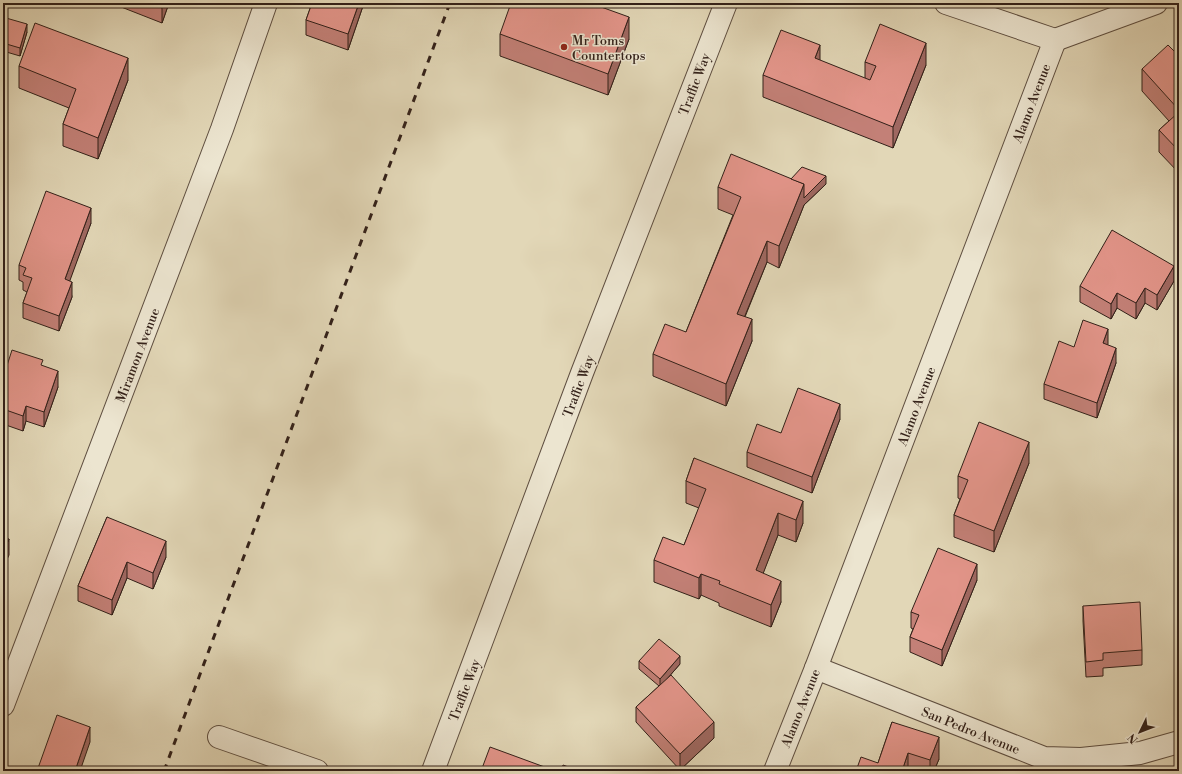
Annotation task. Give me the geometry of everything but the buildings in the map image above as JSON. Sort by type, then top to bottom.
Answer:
[{"type":"street","name":"Miramon Avenue","points":[[3,705],[11,660],[220,137],[266,3]]},
{"type":"street","name":"Traffic Way","points":[[433,771],[582,373],[726,3]]},
{"type":"street","points":[[946,3],[1055,40],[1156,3]]},
{"type":"street","name":"Alamo Avenue","points":[[775,771],[816,668],[1055,40]]},
{"type":"street","name":"San Pedro Avenue","points":[[816,668],[1044,758],[1081,759],[1140,753],[1179,742]]},
{"type":"street","points":[[219,737],[317,771]]},
{"type":"railway","points":[[164,771],[450,3]]},
{"type":"place","name":"Mr Toms Countertops","points":[[564,47]]}]
